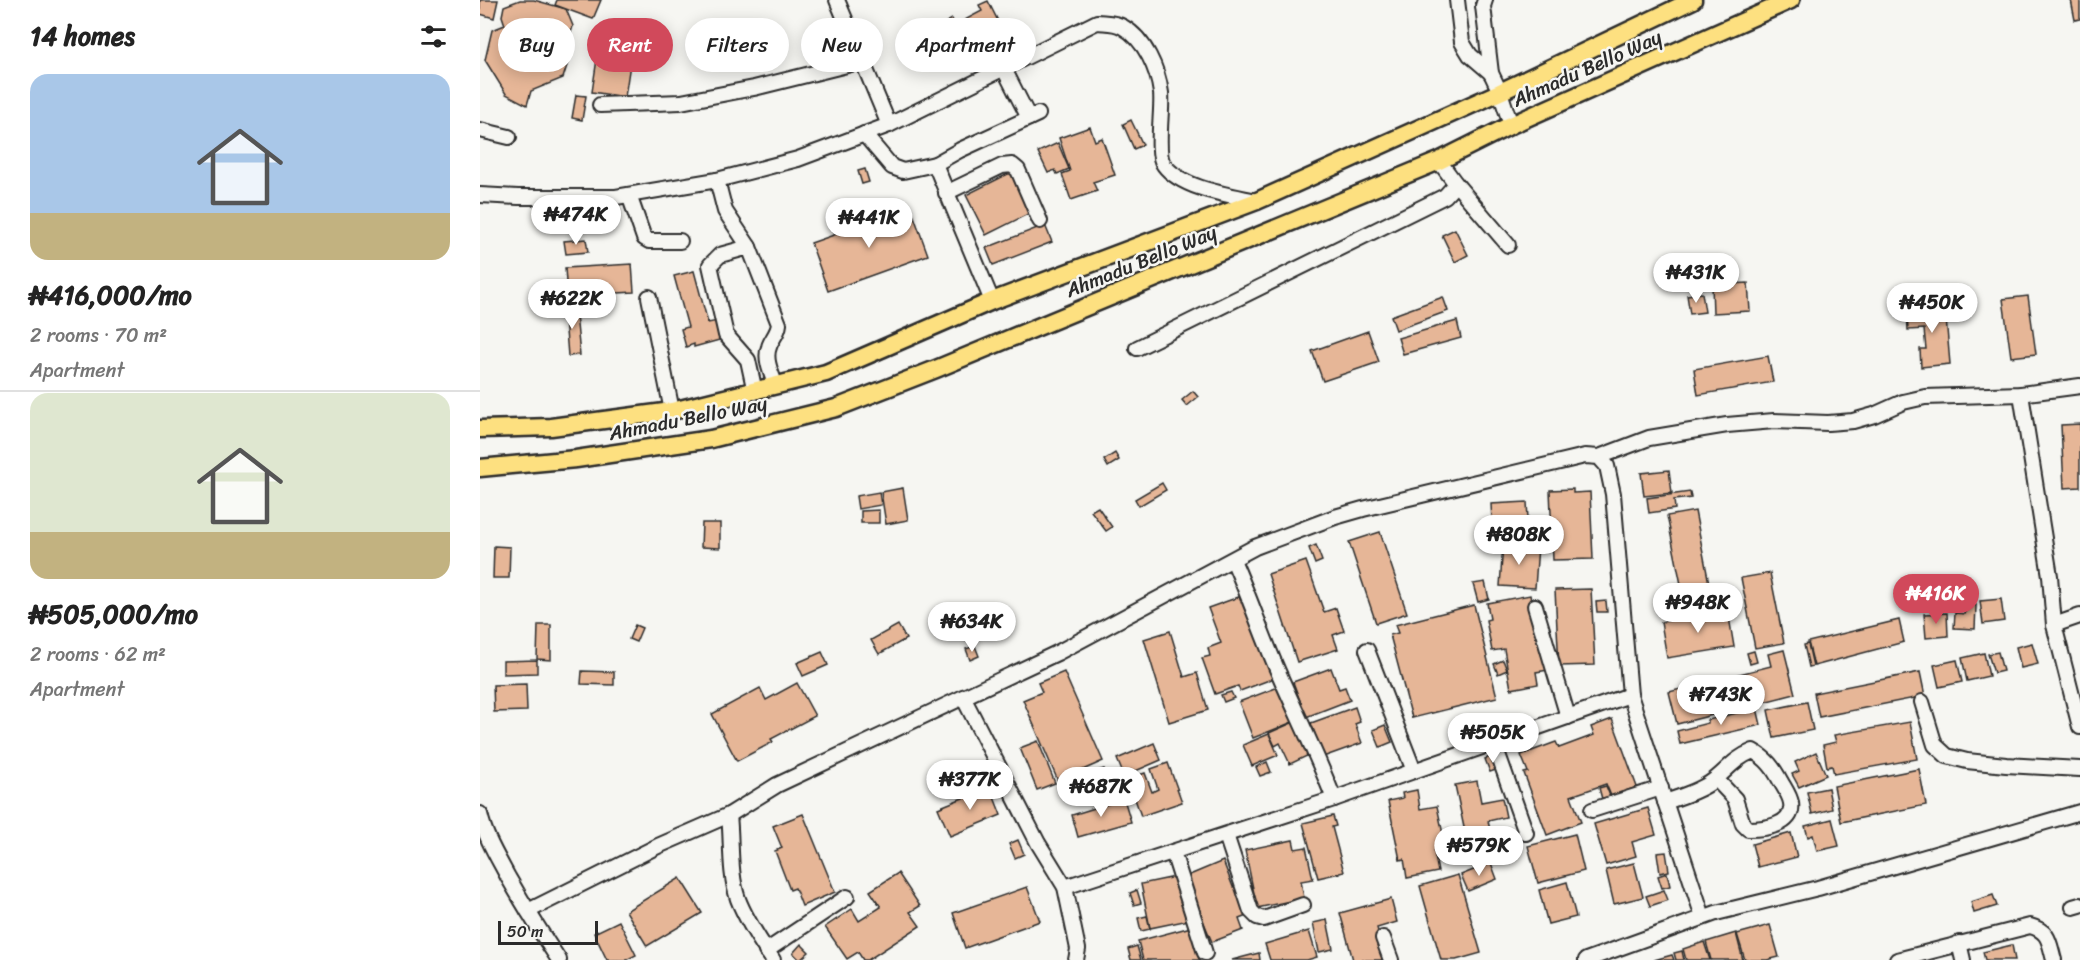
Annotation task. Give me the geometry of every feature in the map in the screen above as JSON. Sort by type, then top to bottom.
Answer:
[{"type":"main road","name":"Ahmadu Bello Way","points":[[480,429],[551,426],[672,411],[826,373],[992,301],[1257,201],[1500,92],[1693,0]]},
{"type":"main road","name":"Ahmadu Bello Way","points":[[480,468],[576,459],[711,439],[836,408],[936,369],[1439,160],[1511,125],[1791,0]]},
{"type":"street","points":[[837,0],[845,18]]},
{"type":"street","points":[[1457,0],[1462,42],[1470,55],[1491,73]]},
{"type":"street","points":[[1485,0],[1483,6],[1491,73],[1511,125]]},
{"type":"street","points":[[1036,53],[1097,22],[1124,27],[1142,43],[1153,64],[1161,93],[1162,163],[1173,175],[1207,189],[1257,201]]},
{"type":"street","points":[[600,105],[681,102],[754,88],[819,72]]},
{"type":"street","points":[[867,72],[889,125]]},
{"type":"street","points":[[480,195],[616,197],[717,180],[798,159],[889,125],[998,72]]},
{"type":"street","points":[[864,134],[892,167],[903,171],[935,164],[1034,116],[1006,72]]},
{"type":"street","points":[[480,130],[509,137]]},
{"type":"street","points":[[1439,160],[1456,184],[1508,245]]},
{"type":"street","points":[[935,164],[992,301]]},
{"type":"street","points":[[946,193],[1002,166],[1012,165],[1018,170],[1040,221]]},
{"type":"street","points":[[717,180],[725,211],[749,247],[779,324],[778,332],[769,345],[767,355],[776,387]]},
{"type":"street","points":[[1137,348],[1445,196],[1456,184]]},
{"type":"street","points":[[629,195],[644,238],[649,241],[680,241]]},
{"type":"street","points":[[749,247],[720,255],[710,265],[726,335],[748,360],[755,392]]},
{"type":"street","points":[[649,297],[672,411]]},
{"type":"street","points":[[528,911],[658,846],[729,815],[777,785],[1058,653],[1264,543],[1335,516],[1585,456],[1599,457],[1649,438],[1727,425],[1773,421],[1828,423],[1853,421],[1874,416],[1903,402],[1925,397],[2021,394],[2080,386]]},
{"type":"street","points":[[2021,394],[2050,576],[2054,625],[2080,728]]},
{"type":"street","points":[[1599,457],[1607,466],[1613,494],[1630,695],[1703,917]]},
{"type":"street","points":[[1233,560],[1279,674],[1322,766],[1334,799]]},
{"type":"street","points":[[1535,606],[1568,717]]},
{"type":"street","points":[[2054,625],[2080,616]]},
{"type":"street","points":[[1367,650],[1414,771]]},
{"type":"street","points":[[1065,887],[1334,799],[1630,695]]},
{"type":"street","points":[[963,696],[1038,843],[1065,887],[1078,950],[1076,960]]},
{"type":"street","points":[[1922,702],[1935,745],[1947,756],[1967,761],[2006,765],[2080,769]]},
{"type":"street","points":[[1494,743],[1526,833]]},
{"type":"street","points":[[1592,810],[1663,795],[1690,793],[1716,779],[1736,760],[1753,751],[1766,758],[1791,800],[1792,808],[1789,817],[1777,825],[1763,829],[1748,829],[1743,824],[1735,799],[1716,779]]},
{"type":"street","points":[[1586,960],[1703,917],[1829,885],[2080,812]]},
{"type":"street","points":[[480,813],[487,837],[528,911],[559,960]]},
{"type":"street","points":[[729,815],[738,897],[760,942],[769,955],[847,897]]},
{"type":"street","points":[[1226,835],[1251,911],[1257,917],[1264,919],[1303,905]]},
{"type":"street","points":[[1173,852],[1204,953]]},
{"type":"street","points":[[1897,960],[2030,926],[2041,929],[2047,936],[2054,960]]},
{"type":"street","points":[[1383,938],[1391,960]]},
{"type":"street","points":[[1959,944],[1963,960]]},
{"type":"building","points":[[480,0],[498,0],[494,18],[480,14]]},
{"type":"building","points":[[520,0],[534,0],[566,9],[570,18],[503,18],[504,6]]},
{"type":"building","points":[[557,0],[601,0],[593,18],[555,5]]},
{"type":"building","points":[[2071,0],[2080,0],[2080,19],[2075,20]]},
{"type":"building","points":[[988,1],[996,18],[969,18],[982,11],[979,5]]},
{"type":"building","points":[[498,28],[498,72],[565,72],[563,78],[531,91],[527,105],[506,94],[485,60],[492,30]]},
{"type":"building","points":[[595,72],[629,72],[625,97],[592,92]]},
{"type":"building","points":[[576,95],[586,96],[582,120],[572,118]]},
{"type":"building","points":[[1131,120],[1143,145],[1134,149],[1123,124]]},
{"type":"building","points":[[1090,127],[1095,141],[1102,138],[1115,175],[1093,182],[1097,191],[1071,200],[1062,174],[1070,171],[1059,138]]},
{"type":"building","points":[[1058,143],[1069,169],[1057,174],[1055,170],[1048,173],[1038,152]]},
{"type":"building","points":[[865,169],[869,182],[862,184],[858,171]]},
{"type":"building","points":[[1012,172],[1032,212],[986,235],[966,195]]},
{"type":"building","points":[[911,208],[928,255],[828,291],[811,243]]},
{"type":"building","points":[[1045,225],[1052,242],[993,265],[986,248]]},
{"type":"building","points":[[1455,229],[1468,255],[1455,262],[1442,235]]},
{"type":"building","points":[[586,239],[588,252],[566,254],[564,241]]},
{"type":"building","points":[[632,264],[634,292],[567,296],[565,268]]},
{"type":"building","points":[[694,271],[708,323],[718,321],[723,339],[686,347],[681,329],[688,327],[674,276]]},
{"type":"building","points":[[1748,283],[1750,311],[1713,313],[1712,285]]},
{"type":"building","points":[[1702,293],[1705,312],[1690,314],[1687,295]]},
{"type":"building","points":[[2028,296],[2036,354],[2011,357],[2003,299]]},
{"type":"building","points":[[1443,297],[1448,311],[1396,330],[1391,316]]},
{"type":"building","points":[[575,304],[580,355],[568,356],[564,305]]},
{"type":"building","points":[[1945,306],[1950,364],[1921,367],[1920,349],[1926,349],[1924,329],[1908,330],[1907,310]]},
{"type":"building","points":[[1457,321],[1461,338],[1403,354],[1398,338]]},
{"type":"building","points":[[1368,331],[1379,362],[1323,381],[1312,351]]},
{"type":"building","points":[[1768,356],[1773,382],[1698,395],[1694,369]]},
{"type":"building","points":[[1193,391],[1198,397],[1187,406],[1182,400]]},
{"type":"building","points":[[2080,424],[2080,487],[2064,488],[2061,425]]},
{"type":"building","points":[[1115,453],[1119,460],[1108,467],[1104,460]]},
{"type":"building","points":[[1669,470],[1672,493],[1644,496],[1641,473]]},
{"type":"building","points":[[1162,483],[1166,490],[1139,506],[1135,499]]},
{"type":"building","points":[[903,488],[908,520],[886,524],[881,492]]},
{"type":"building","points":[[1573,489],[1573,493],[1590,492],[1593,559],[1553,560],[1550,490]]},
{"type":"building","points":[[879,492],[881,505],[858,509],[856,496]]},
{"type":"building","points":[[1690,492],[1691,498],[1674,500],[1675,509],[1649,513],[1647,498]]},
{"type":"building","points":[[1527,502],[1529,537],[1493,539],[1491,504]]},
{"type":"building","points":[[1098,507],[1112,527],[1106,531],[1091,511]]},
{"type":"building","points":[[879,510],[879,523],[861,523],[861,511]]},
{"type":"building","points":[[1695,511],[1712,599],[1685,604],[1667,516]]},
{"type":"building","points":[[702,523],[720,523],[720,548],[701,547]]},
{"type":"building","points":[[1380,532],[1407,613],[1376,623],[1349,542]]},
{"type":"building","points":[[1503,544],[1538,546],[1535,588],[1500,586]]},
{"type":"building","points":[[1316,545],[1322,561],[1315,564],[1309,548]]},
{"type":"building","points":[[494,546],[510,547],[509,578],[493,578]]},
{"type":"building","points":[[1306,561],[1324,612],[1336,608],[1344,631],[1333,635],[1338,649],[1297,662],[1268,574]]},
{"type":"building","points":[[1770,573],[1784,643],[1755,648],[1741,578]]},
{"type":"building","points":[[1485,582],[1489,599],[1478,602],[1473,584]]},
{"type":"building","points":[[1591,589],[1595,665],[1559,666],[1555,590]]},
{"type":"building","points":[[1247,594],[1277,677],[1240,691],[1238,686],[1215,694],[1202,658],[1210,656],[1208,648],[1221,643],[1208,608]]},
{"type":"building","points":[[1530,595],[1537,633],[1549,670],[1536,672],[1538,684],[1511,689],[1504,649],[1492,651],[1486,620],[1490,619],[1487,603]]},
{"type":"building","points":[[2001,599],[2004,621],[1983,624],[1980,601]]},
{"type":"building","points":[[1606,601],[1607,612],[1597,612],[1596,602]]},
{"type":"building","points":[[1965,604],[1976,605],[1975,629],[1954,628],[1955,613],[1965,614]]},
{"type":"building","points":[[1474,605],[1497,697],[1412,718],[1390,635],[1398,633],[1395,625]]},
{"type":"building","points":[[1728,611],[1734,647],[1667,658],[1661,622]]},
{"type":"building","points":[[1947,613],[1948,636],[1926,638],[1924,614]]},
{"type":"building","points":[[1899,620],[1904,642],[1814,666],[1808,642]]},
{"type":"building","points":[[538,625],[551,625],[551,660],[537,659]]},
{"type":"building","points":[[635,625],[642,628],[636,642],[629,639]]},
{"type":"building","points":[[898,625],[906,639],[879,654],[871,640]]},
{"type":"building","points":[[1170,631],[1184,677],[1197,673],[1208,710],[1169,722],[1144,639]]},
{"type":"building","points":[[2032,643],[2038,664],[2021,668],[2016,647]]},
{"type":"building","points":[[1808,644],[1813,666],[1809,667],[1804,645]]},
{"type":"building","points":[[975,646],[979,656],[970,660],[966,649]]},
{"type":"building","points":[[1784,650],[1795,694],[1677,724],[1669,692],[1771,666],[1768,654]]},
{"type":"building","points":[[1754,651],[1757,662],[1750,664],[1747,653]]},
{"type":"building","points":[[822,652],[828,665],[803,676],[797,663]]},
{"type":"building","points":[[1998,652],[2003,671],[1994,673],[1988,654]]},
{"type":"building","points":[[1984,653],[1989,676],[1967,681],[1962,658]]},
{"type":"building","points":[[537,660],[537,673],[503,674],[503,661]]},
{"type":"building","points":[[1503,660],[1507,670],[1498,674],[1494,664]]},
{"type":"building","points":[[1957,660],[1962,682],[1939,687],[1934,665]]},
{"type":"building","points":[[1331,668],[1339,689],[1345,687],[1350,700],[1306,717],[1293,682]]},
{"type":"building","points":[[582,671],[614,672],[614,685],[581,684]]},
{"type":"building","points":[[1064,672],[1103,761],[1058,781],[1023,700],[1042,692],[1038,683]]},
{"type":"building","points":[[1920,672],[1925,696],[1819,717],[1814,693]]},
{"type":"building","points":[[797,683],[815,716],[771,739],[773,742],[737,761],[712,714],[760,688],[766,700]]},
{"type":"building","points":[[526,684],[527,711],[494,712],[493,685]]},
{"type":"building","points":[[1281,686],[1295,721],[1253,738],[1239,702]]},
{"type":"building","points":[[1231,692],[1234,698],[1224,702],[1221,695]]},
{"type":"building","points":[[1807,702],[1813,730],[1774,738],[1768,710]]},
{"type":"building","points":[[1355,707],[1360,722],[1355,724],[1362,743],[1323,757],[1311,723]]},
{"type":"building","points":[[1757,708],[1761,725],[1680,744],[1677,731],[1708,723],[1708,720]]},
{"type":"building","points":[[1612,719],[1637,787],[1611,796],[1606,784],[1571,796],[1581,822],[1547,835],[1524,773],[1528,772],[1521,755],[1556,742],[1559,748],[1594,735],[1591,727]]},
{"type":"building","points":[[1294,722],[1309,755],[1290,764],[1280,743],[1275,746],[1269,733]]},
{"type":"building","points":[[1910,722],[1917,759],[1834,774],[1832,766],[1827,767],[1823,745],[1836,742],[1834,735]]},
{"type":"building","points":[[1385,725],[1392,742],[1380,747],[1373,730]]},
{"type":"building","points":[[1269,734],[1278,755],[1252,766],[1243,745]]},
{"type":"building","points":[[1038,741],[1055,783],[1037,790],[1020,748]]},
{"type":"building","points":[[1154,743],[1161,760],[1124,776],[1117,759]]},
{"type":"building","points":[[1816,752],[1826,775],[1799,787],[1792,774],[1799,771],[1795,762]]},
{"type":"building","points":[[1496,755],[1501,768],[1490,772],[1485,759]]},
{"type":"building","points":[[1267,762],[1271,772],[1260,776],[1256,767]]},
{"type":"building","points":[[1168,763],[1182,802],[1141,816],[1128,779],[1145,773],[1152,792],[1158,789],[1151,769]]},
{"type":"building","points":[[1104,769],[1111,791],[1077,802],[1070,780]]},
{"type":"building","points":[[1919,769],[1926,805],[1841,822],[1834,786]]},
{"type":"building","points":[[1477,781],[1481,802],[1502,798],[1506,817],[1488,821],[1495,851],[1470,856],[1455,785]]},
{"type":"building","points":[[1606,786],[1610,796],[1602,799],[1599,788]]},
{"type":"building","points":[[990,787],[1001,815],[950,836],[938,808]]},
{"type":"building","points":[[1828,788],[1832,809],[1812,814],[1807,792]]},
{"type":"building","points":[[1417,790],[1420,809],[1437,806],[1446,848],[1434,851],[1438,872],[1407,878],[1404,859],[1400,860],[1388,801],[1403,798],[1402,793]]},
{"type":"building","points":[[1124,799],[1131,822],[1078,837],[1072,815]]},
{"type":"building","points":[[1648,808],[1656,835],[1632,842],[1636,856],[1606,865],[1594,824]]},
{"type":"building","points":[[803,814],[835,892],[802,906],[795,888],[790,890],[775,851],[782,848],[773,826]]},
{"type":"building","points":[[1333,816],[1336,826],[1332,827],[1344,872],[1318,878],[1303,823]]},
{"type":"building","points":[[1832,819],[1839,846],[1817,851],[1813,835],[1808,837],[1805,826]]},
{"type":"building","points":[[1791,833],[1797,857],[1758,867],[1752,844]]},
{"type":"building","points":[[1575,834],[1584,871],[1538,883],[1528,846]]},
{"type":"building","points":[[1018,840],[1024,854],[1015,858],[1009,844]]},
{"type":"building","points":[[1293,840],[1295,849],[1306,847],[1313,879],[1301,881],[1304,898],[1257,908],[1245,850]]},
{"type":"building","points":[[1666,852],[1669,871],[1660,873],[1657,853]]},
{"type":"building","points":[[1223,861],[1233,887],[1240,884],[1252,914],[1239,919],[1243,930],[1212,942],[1185,877]]},
{"type":"building","points":[[1491,863],[1497,879],[1468,891],[1461,875]]},
{"type":"building","points":[[1634,863],[1643,897],[1614,904],[1606,870]]},
{"type":"building","points":[[898,873],[920,906],[910,912],[920,926],[868,960],[863,960],[858,952],[847,959],[825,927],[852,909],[859,921],[881,907],[870,891]]},
{"type":"building","points":[[1667,873],[1670,886],[1662,888],[1658,876]]},
{"type":"building","points":[[1458,875],[1481,953],[1456,960],[1441,960],[1420,886]]},
{"type":"building","points":[[1180,876],[1189,920],[1150,928],[1141,884]]},
{"type":"building","points":[[680,878],[702,913],[647,946],[626,911]]},
{"type":"building","points":[[1567,882],[1576,917],[1548,924],[1539,890]]},
{"type":"building","points":[[1027,887],[1040,921],[965,948],[953,913]]},
{"type":"building","points":[[1137,890],[1141,903],[1134,905],[1130,893]]},
{"type":"building","points":[[1664,890],[1668,900],[1650,906],[1646,896]]},
{"type":"building","points":[[1993,895],[1997,906],[1974,913],[1971,902]]},
{"type":"building","points":[[1391,899],[1397,922],[1377,928],[1386,960],[1353,960],[1340,913]]},
{"type":"building","points":[[1147,916],[1150,929],[1141,931],[1138,918]]},
{"type":"building","points":[[1327,920],[1333,949],[1319,952],[1313,923]]},
{"type":"building","points":[[619,921],[636,955],[626,960],[607,960],[594,933]]},
{"type":"building","points":[[1770,925],[1779,957],[1767,960],[1745,960],[1737,934]]},
{"type":"building","points":[[1195,926],[1203,960],[1143,960],[1138,941]]},
{"type":"building","points":[[1309,931],[1317,957],[1307,960],[1270,960],[1265,944]]},
{"type":"building","points":[[1736,933],[1743,960],[1711,960],[1706,942]]},
{"type":"building","points":[[1704,942],[1710,960],[1686,960],[1683,949]]},
{"type":"building","points":[[801,944],[809,952],[800,960],[793,953]]},
{"type":"building","points":[[2012,945],[2015,960],[1985,960],[1983,952]]},
{"type":"building","points":[[1137,946],[1141,960],[1131,960],[1128,949]]},
{"type":"building","points":[[1682,951],[1684,960],[1676,960],[1674,953]]},
{"type":"building","points":[[1259,953],[1260,960],[1232,960]]},
{"type":"building","points":[[1672,955],[1674,960],[1654,960]]}]
